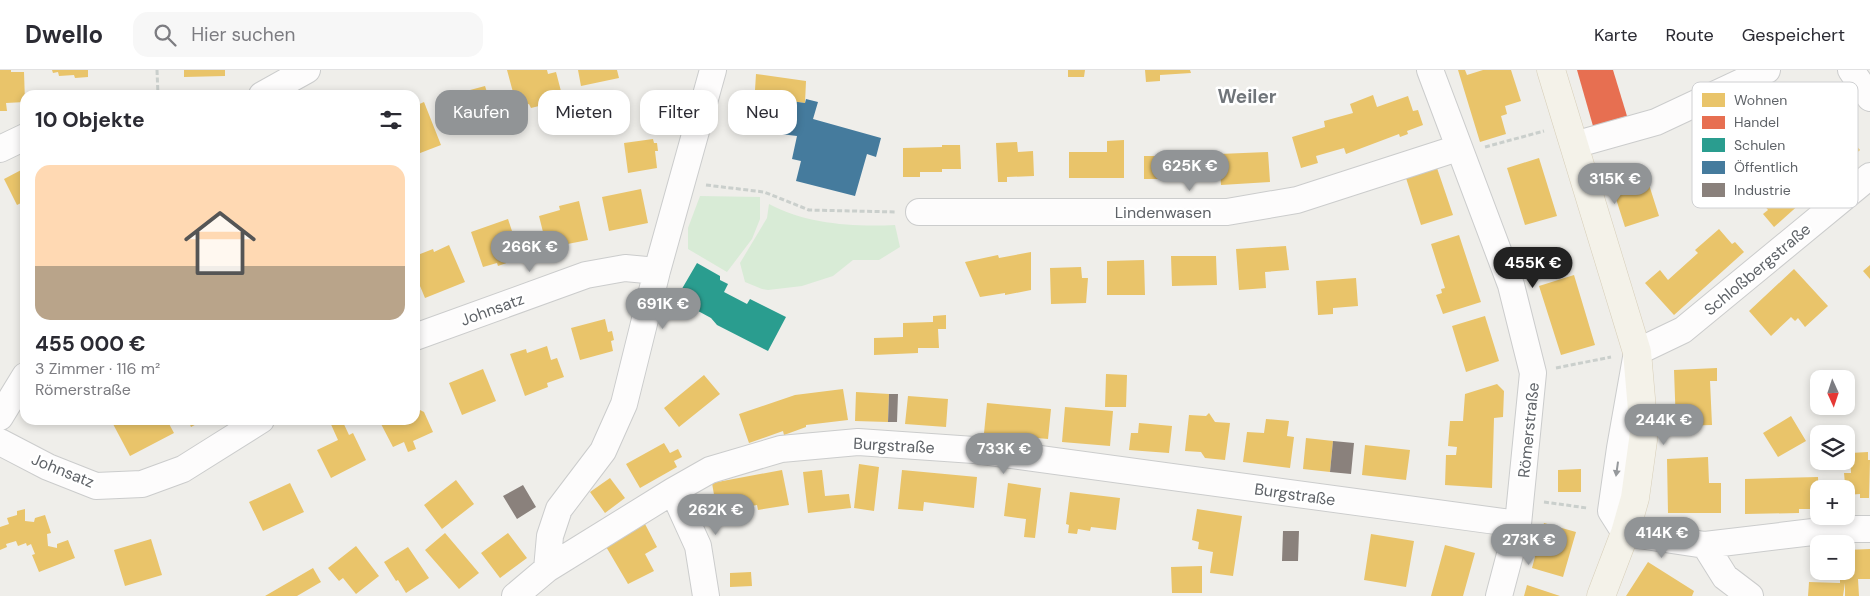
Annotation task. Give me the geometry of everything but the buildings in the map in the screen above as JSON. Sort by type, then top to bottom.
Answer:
[{"type":"main road","points":[[1551,70],[1637,352],[1644,433],[1635,498],[1618,522],[1601,596]]},
{"type":"street","points":[[271,90],[307,70]]},
{"type":"street","points":[[548,569],[550,536],[558,509],[604,451],[624,404],[657,271],[713,70]]},
{"type":"street","name":"Römerstraße","points":[[1430,70],[1511,285],[1534,373],[1520,512],[1499,596]]},
{"type":"street","points":[[1741,82],[1767,70]]},
{"type":"street","points":[[1851,70],[1870,98]]},
{"type":"street","points":[[1571,134],[1656,122],[1692,105]]},
{"type":"street","points":[[0,149],[20,139]]},
{"type":"street","name":"Lindenwasen","points":[[919,212],[1227,212],[1297,200],[1458,148]]},
{"type":"street","name":"Schloßbergstraße","points":[[1858,186],[1870,176]]},
{"type":"street","name":"Schloßbergstraße","points":[[1637,352],[1684,330],[1831,208]]},
{"type":"street","name":"Johnsatz","points":[[420,335],[586,275],[625,268],[657,271]]},
{"type":"street","points":[[0,416],[20,384]]},
{"type":"street","name":"Johnsatz","points":[[0,442],[48,467],[96,486],[142,484],[183,469],[254,425]]},
{"type":"street","name":"Burgstraße","points":[[515,596],[548,569],[710,470],[782,449],[858,442],[974,450],[1520,512]]},
{"type":"street","points":[[673,491],[698,546],[706,596]]},
{"type":"street","points":[[1618,522],[1706,545],[1838,529],[1870,528]]},
{"type":"street","points":[[1706,545],[1725,577],[1750,596]]},
{"type":"path","points":[[157,70],[158,90]]},
{"type":"path","points":[[1458,148],[1491,147],[1540,133],[1571,134]]},
{"type":"path","points":[[682,182],[764,192],[809,210],[919,212]]},
{"type":"path","points":[[1534,373],[1637,352]]},
{"type":"path","points":[[1520,512],[1618,522]]},
{"type":"green space","points":[[700,196],[760,197],[760,219],[752,239],[727,272],[688,249],[688,228]]},
{"type":"green space","points":[[769,204],[799,216],[830,223],[846,225],[895,225],[900,247],[879,260],[853,260],[833,276],[802,286],[762,289],[745,282],[740,263],[767,218]]},
{"type":"district","name":"Weiler","points":[[1247,96]]}]
